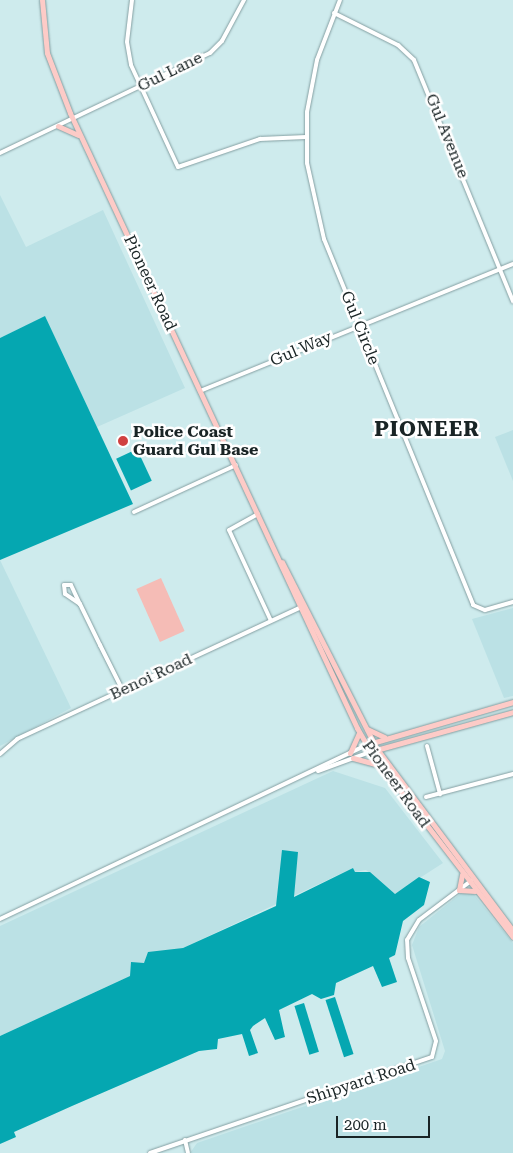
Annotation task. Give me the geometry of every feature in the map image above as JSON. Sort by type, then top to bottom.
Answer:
[{"type":"main road","name":"Pioneer Road","points":[[42,0],[47,52],[83,141],[360,727],[370,752],[471,881],[513,931]]},
{"type":"main road","points":[[58,126],[72,129],[83,141]]},
{"type":"main road","points":[[367,745],[394,735],[513,702]]},
{"type":"main road","points":[[370,752],[393,744],[513,712]]},
{"type":"main road","name":"Pioneer Road","points":[[360,727],[373,742],[387,766],[451,855]]},
{"type":"main road","points":[[380,765],[352,755],[358,742],[360,727],[377,736],[394,735]]},
{"type":"main road","points":[[387,766],[385,753],[393,744]]},
{"type":"main road","name":"Pioneer Road","points":[[458,863],[462,873],[471,881],[513,938]]},
{"type":"main road","points":[[462,873],[459,890],[468,888],[478,893]]},
{"type":"street","points":[[132,0],[128,45],[138,88],[178,167],[260,139],[306,137]]},
{"type":"street","name":"Gul Lane","points":[[0,153],[211,52],[222,41],[244,0]]},
{"type":"street","name":"Gul Circle","points":[[340,0],[313,78],[306,137],[312,198],[321,231],[473,605],[485,610],[513,602]]},
{"type":"street","name":"Gul Avenue","points":[[334,13],[398,45],[414,60],[513,301]]},
{"type":"street","name":"Gul Way","points":[[200,391],[513,264]]},
{"type":"street","points":[[134,512],[236,465]]},
{"type":"street","points":[[258,514],[230,526],[229,531],[270,621]]},
{"type":"street","points":[[80,604],[66,594],[64,586],[71,585],[123,691]]},
{"type":"street","name":"Benoi Road","points":[[0,754],[17,740],[302,606]]},
{"type":"street","points":[[0,919],[352,755],[367,745]]},
{"type":"street","points":[[427,746],[440,794]]},
{"type":"street","points":[[352,755],[370,752]]},
{"type":"street","points":[[426,798],[513,774]]},
{"type":"street","name":"Shipyard Road","points":[[186,1140],[432,1057],[436,1042],[408,958],[406,940],[419,920],[471,881]]},
{"type":"street","points":[[150,1153],[186,1140],[188,1153]]},
{"type":"shaded area","points":[[0,195],[26,247],[103,210],[185,388],[97,427],[45,317],[0,338]]},
{"type":"shaded area","points":[[513,430],[513,481],[495,437]]},
{"type":"shaded area","points":[[0,560],[71,708],[0,746]]},
{"type":"shaded area","points":[[161,578],[185,631],[160,642],[136,589]]},
{"type":"shaded area","points":[[513,608],[513,696],[504,698],[472,619]]},
{"type":"shaded area","points":[[333,771],[385,788],[443,863],[395,894],[366,870],[355,872],[353,868],[183,948],[159,953],[130,976],[0,1036],[0,926]]},
{"type":"shaded area","points":[[465,890],[472,892],[513,943],[513,1153],[190,1153],[197,1143],[442,1059],[445,1051],[412,945],[419,927]]},
{"type":"water","points":[[45,316],[133,504],[0,560],[0,338]]},
{"type":"water","points":[[137,449],[152,481],[131,490],[116,459]]},
{"type":"water","points":[[282,850],[298,852],[294,897],[353,868],[355,872],[370,872],[395,894],[419,877],[430,882],[424,905],[403,921],[395,955],[389,958],[397,982],[382,987],[373,966],[336,983],[334,995],[321,999],[312,994],[279,1010],[285,1037],[275,1040],[265,1018],[253,1026],[250,1030],[258,1053],[249,1056],[242,1034],[218,1039],[217,1049],[199,1051],[72,1106],[14,1132],[16,1137],[0,1144],[0,1036],[130,976],[131,962],[144,963],[148,952],[183,948],[276,906]]},
{"type":"water","points":[[335,997],[354,1054],[344,1057],[325,1000]]},
{"type":"water","points":[[304,1003],[319,1052],[309,1055],[294,1006]]},
{"type":"place","name":"Police Coast Guard Gul Base","points":[[123,441]]},
{"type":"district","name":"PIONEER","points":[[427,429]]}]
